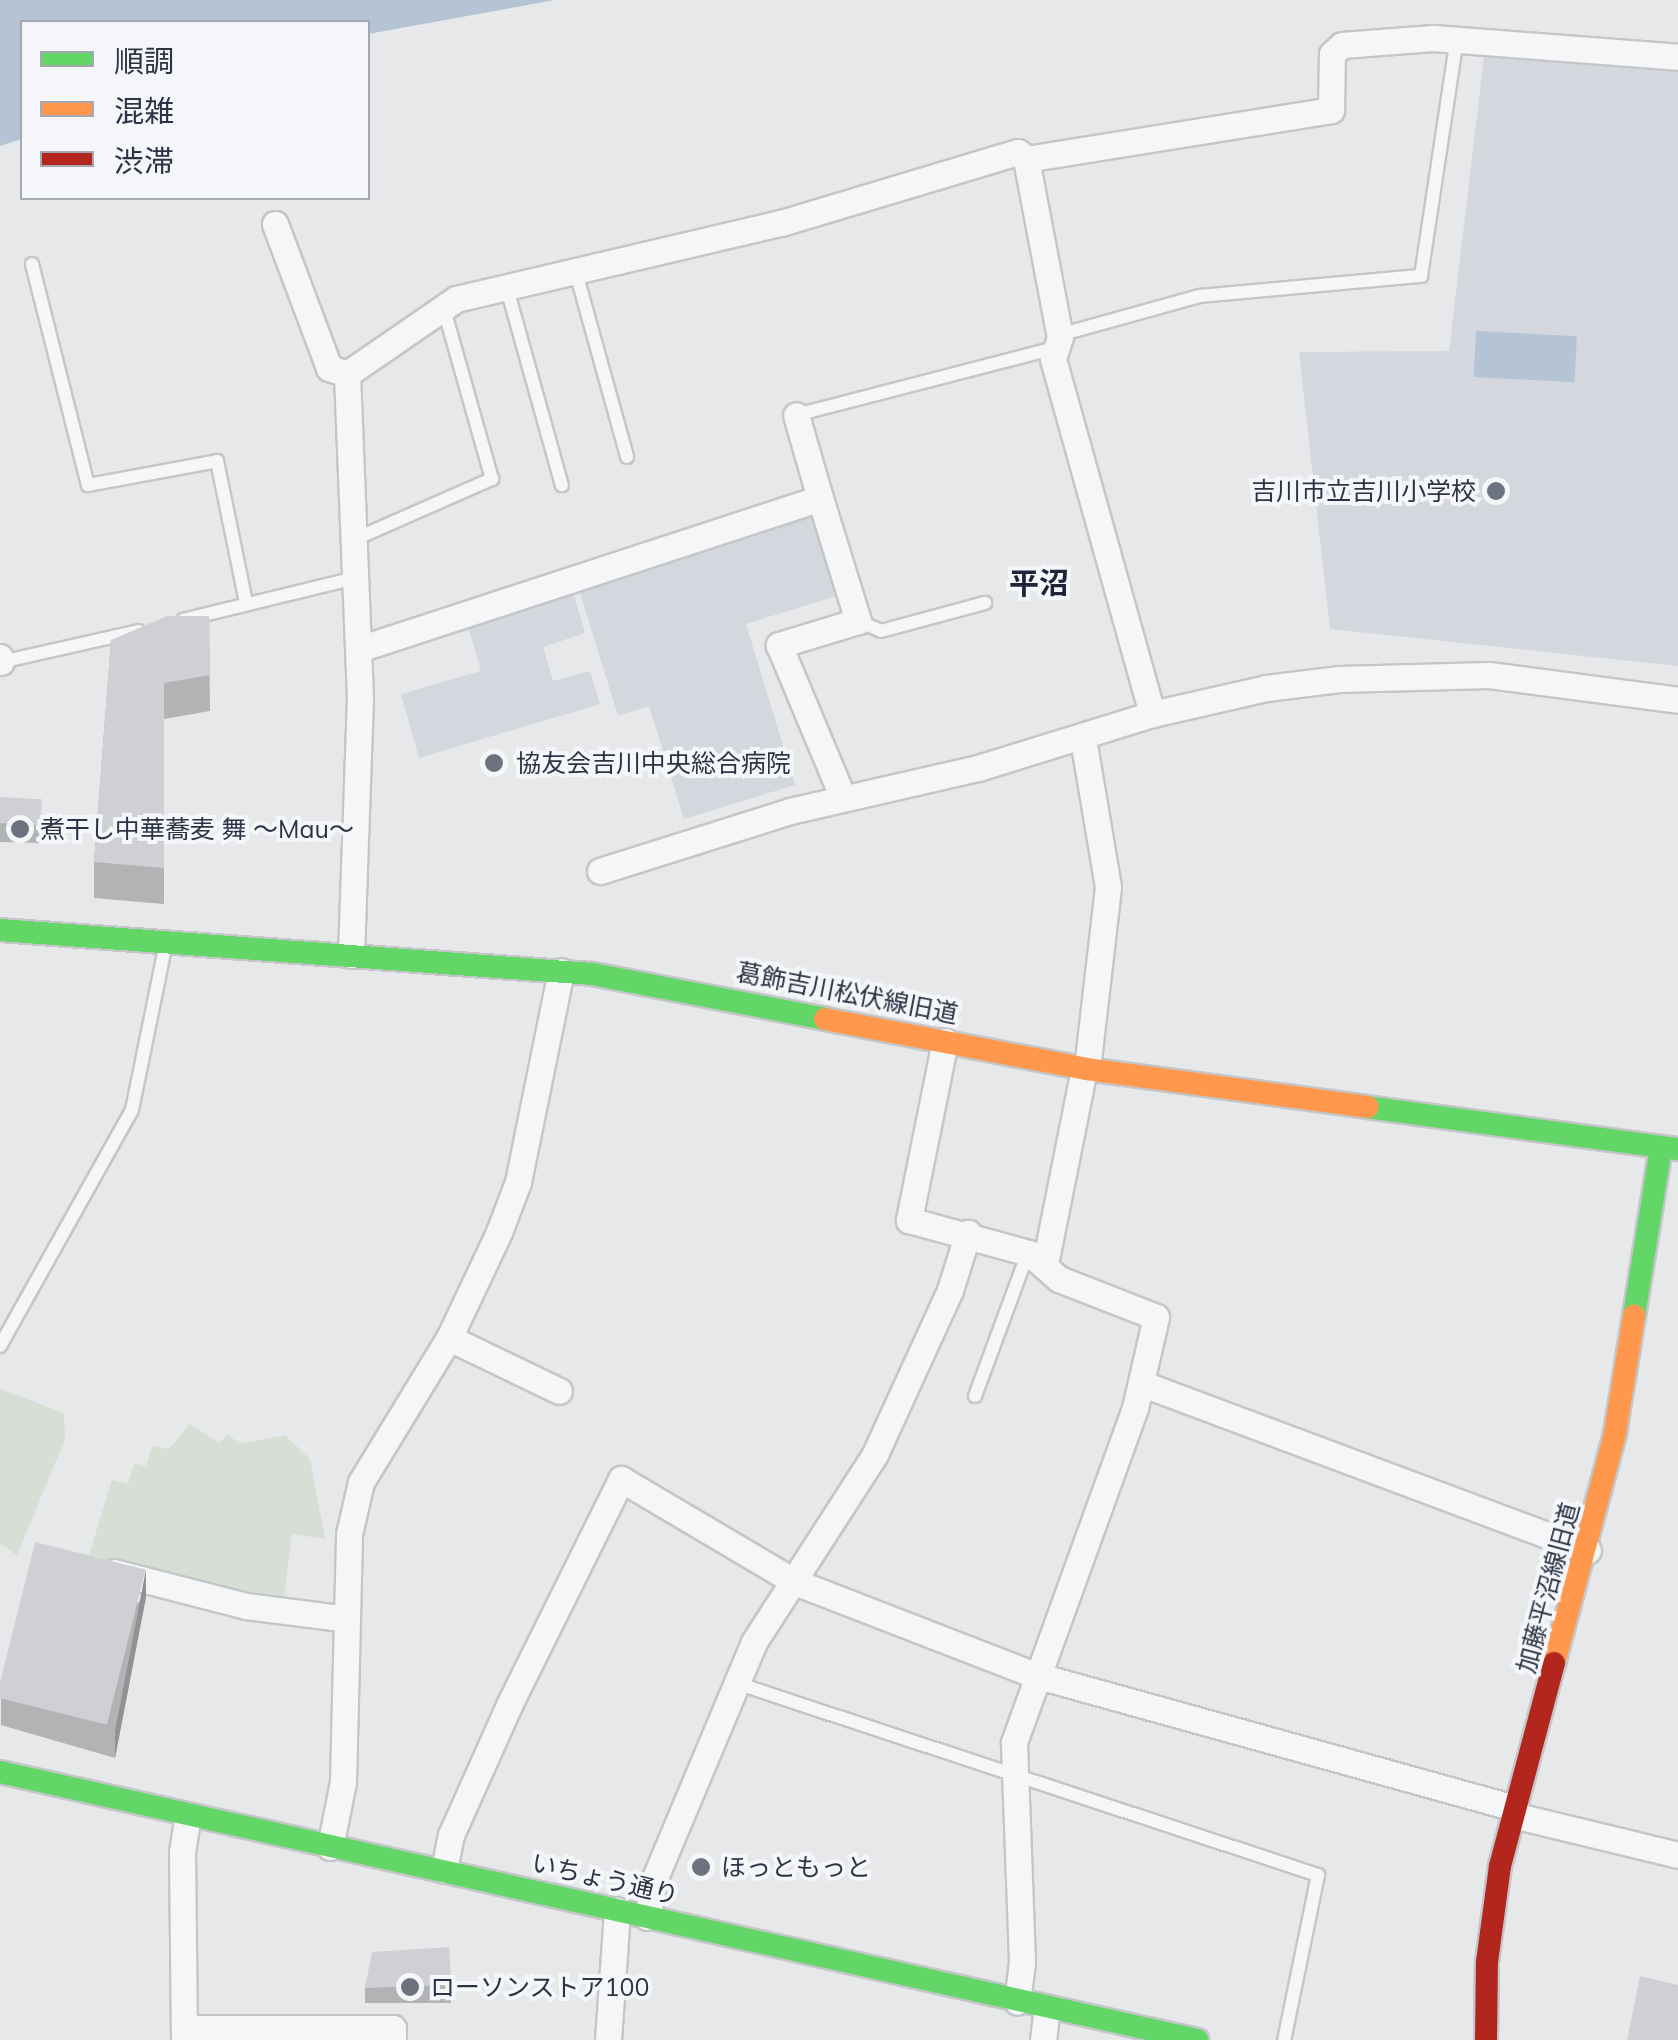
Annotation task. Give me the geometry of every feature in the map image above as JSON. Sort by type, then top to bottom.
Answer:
[{"type":"street","points":[[1026,159],[1331,110],[1332,54],[1342,45],[1456,40],[1678,56]]},
{"type":"street","points":[[346,374],[444,309],[506,282],[744,232],[1018,152],[1026,159],[1058,342],[1053,358],[1152,714]]},
{"type":"street","points":[[276,224],[329,368],[346,374]]},
{"type":"street","points":[[346,374],[359,649],[351,955]]},
{"type":"street","points":[[796,416],[858,620],[779,645],[844,798]]},
{"type":"street","points":[[359,649],[820,498]]},
{"type":"street","points":[[600,871],[844,798],[1083,739],[1152,714],[1266,688],[1416,675],[1540,679],[1678,700]]},
{"type":"street","points":[[1036,1259],[1085,1068],[1108,887],[1083,739]]},
{"type":"street","name":"葛飾吉川松伏線旧道","points":[[0,930],[561,971],[1085,1068],[1670,1148]]},
{"type":"street","points":[[330,1846],[343,1782],[349,1534],[362,1482],[448,1338],[518,1182],[561,971]]},
{"type":"street","points":[[946,1041],[909,1220],[968,1233],[1036,1259],[1059,1280],[1156,1317],[1143,1384],[1035,1675],[1014,1743],[1022,1962],[1017,2002]]},
{"type":"street","name":"加藤平沼線旧道","points":[[1486,2040],[1490,1928],[1514,1812],[1588,1550],[1670,1148]]},
{"type":"street","points":[[648,1917],[654,1880],[736,1683],[875,1454],[950,1290],[968,1233]]},
{"type":"street","points":[[448,1338],[559,1391]]},
{"type":"street","points":[[1143,1384],[1588,1550]]},
{"type":"street","points":[[444,1870],[451,1835],[510,1703],[621,1479],[795,1582],[1035,1675],[1678,1855]]},
{"type":"street","points":[[83,1563],[246,1606],[347,1619]]},
{"type":"street","name":"いちょう通り","points":[[0,1772],[1198,2040]]},
{"type":"street","points":[[188,1815],[182,1852],[184,2034],[393,2028],[393,2040]]},
{"type":"street","points":[[608,2040],[617,1910]]},
{"type":"street","points":[[1043,2040],[1047,2008]]},
{"type":"lane","points":[[796,416],[1058,342],[1200,296],[1421,276],[1456,40]]},
{"type":"lane","points":[[32,264],[88,486],[218,461],[246,602]]},
{"type":"lane","points":[[575,267],[626,456]]},
{"type":"lane","points":[[506,282],[562,485]]},
{"type":"lane","points":[[354,540],[492,479],[444,309]]},
{"type":"lane","points":[[1,660],[356,578]]},
{"type":"lane","points":[[858,620],[880,631],[985,603]]},
{"type":"lane","points":[[0,1346],[132,1110],[165,972],[165,942]]},
{"type":"lane","points":[[975,1396],[1036,1259]]},
{"type":"lane","points":[[736,1683],[1014,1774],[1160,1828],[1318,1875],[1284,2040]]},
{"type":"shaded area","name":"吉川市立吉川小学校","points":[[1484,57],[1678,72],[1678,666],[1330,629],[1299,352],[1449,351]]},
{"type":"shaded area","points":[[811,514],[836,596],[746,624],[795,785],[684,819],[649,706],[618,716],[578,586]]},
{"type":"shaded area","points":[[574,595],[585,633],[543,647],[553,681],[590,671],[600,704],[419,758],[401,694],[481,671],[468,626]]},
{"type":"shaded area","points":[[0,1389],[64,1413],[65,1439],[17,1555],[0,1544]]},
{"type":"shaded area","points":[[190,1424],[219,1443],[228,1434],[239,1444],[285,1435],[310,1459],[325,1539],[292,1534],[283,1604],[89,1555],[112,1480],[128,1484],[134,1463],[146,1466],[152,1446],[169,1449]]},
{"type":"water","points":[[0,0],[555,0],[370,34],[370,20],[20,20],[20,140],[0,146]]},
{"type":"water","points":[[1476,331],[1577,336],[1574,382],[1474,377]]},
{"type":"building","points":[[167,616],[209,616],[210,675],[164,683],[164,868],[94,862],[111,640]]},
{"type":"building","points":[[0,797],[42,799],[41,825],[0,823]]},
{"type":"building","points":[[35,1542],[146,1570],[107,1725],[0,1698],[0,1682]]},
{"type":"building","points":[[449,1947],[451,1985],[365,1988],[372,1952]]},
{"type":"building","points":[[1640,1976],[1678,1985],[1678,2040],[1627,2040]]},
{"type":"traffic: fast","points":[[0,930],[592,974],[825,1019]]},
{"type":"traffic: fast","points":[[1367,1107],[1678,1149]]},
{"type":"traffic: fast","points":[[1634,1316],[1661,1148]]},
{"type":"traffic: fast","points":[[0,1772],[1197,2040]]},
{"type":"traffic: slow","points":[[825,1019],[1087,1069],[1367,1107]]},
{"type":"traffic: slow","points":[[1554,1663],[1615,1433],[1634,1316]]},
{"type":"traffic: jam","points":[[1486,2040],[1487,1962],[1500,1866],[1554,1663]]},
{"type":"place","name":"吉川市立吉川小学校","points":[[1496,491]]},
{"type":"place","name":"協友会吉川中央総合病院","points":[[494,763]]},
{"type":"place","name":"煮干し中華蕎麦 舞 〜Mau〜","points":[[20,829]]},
{"type":"place","name":"ほっともっと","points":[[701,1867]]},
{"type":"place","name":"ローソンストア100","points":[[410,1987]]},
{"type":"district","name":"平沼","points":[[1039,583]]}]
